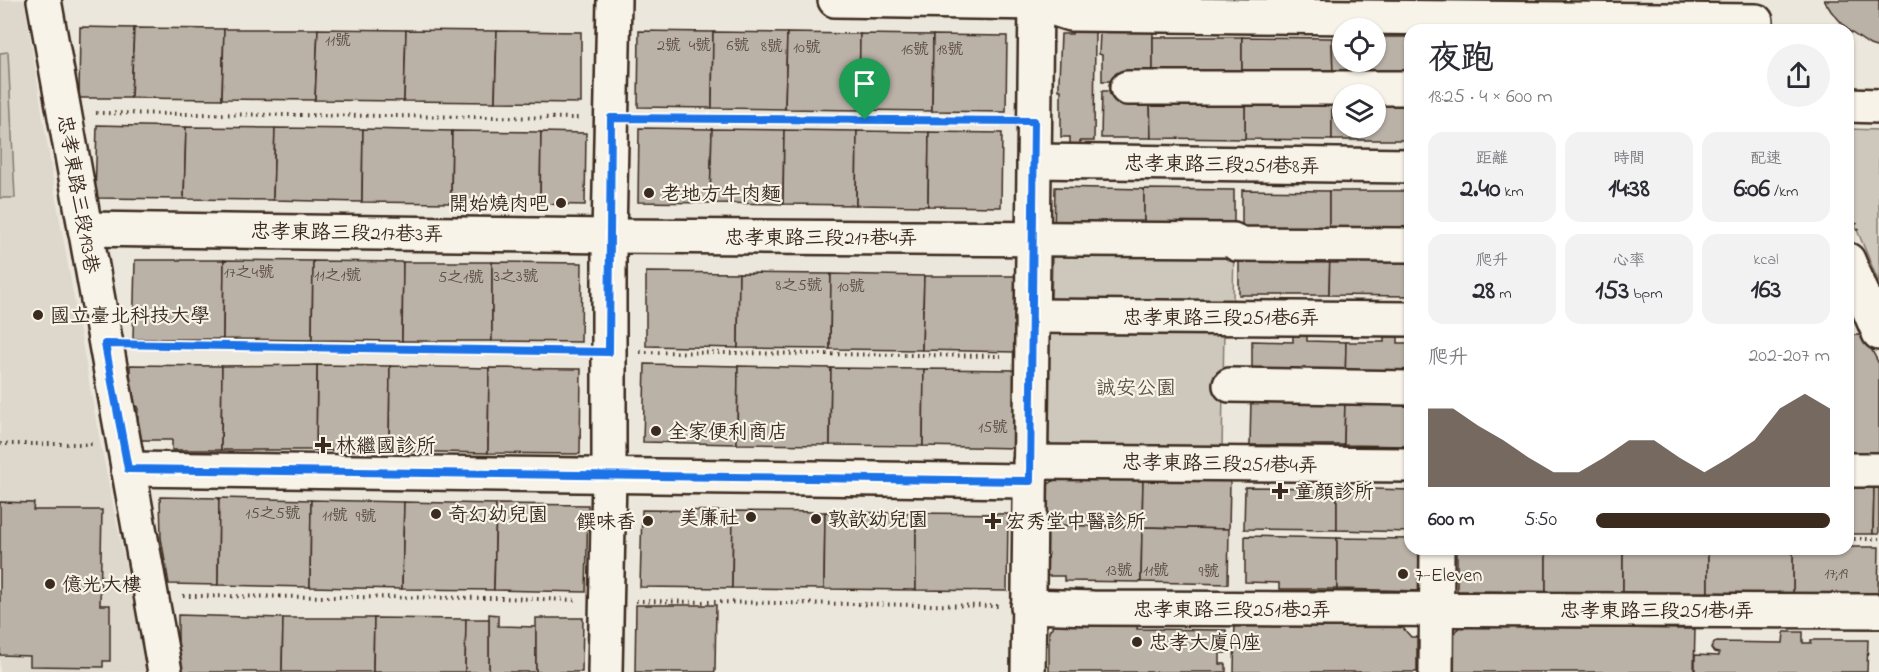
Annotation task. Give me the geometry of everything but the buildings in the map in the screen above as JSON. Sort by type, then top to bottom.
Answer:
[{"type":"street","name":"忠孝東路三段193巷","points":[[44,0],[165,672]]},
{"type":"street","points":[[605,672],[609,475],[609,236],[614,0]]},
{"type":"street","points":[[835,0],[1036,2],[1070,14],[1754,17]]},
{"type":"street","points":[[1028,672],[1036,2]]},
{"type":"street","points":[[1127,88],[1404,88]]},
{"type":"street","points":[[1854,105],[1879,106]]},
{"type":"street","name":"忠孝東路三段251巷8弄","points":[[1034,161],[1404,166]]},
{"type":"street","name":"忠孝東路三段217巷3弄","points":[[85,229],[609,236]]},
{"type":"street","name":"忠孝東路三段217巷4弄","points":[[609,236],[1233,240],[1237,244],[1404,245]]},
{"type":"street","points":[[1854,281],[1867,327]]},
{"type":"street","name":"忠孝東路三段251巷6弄","points":[[1032,316],[1404,319]]},
{"type":"street","points":[[1230,385],[1404,388]]},
{"type":"street","name":"忠孝東路三段251巷4弄","points":[[128,469],[609,475],[1404,465]]},
{"type":"street","points":[[1854,471],[1879,470]]},
{"type":"street","points":[[1436,672],[1437,555]]},
{"type":"street","name":"忠孝東路三段251巷2弄","points":[[1028,606],[1436,610]]},
{"type":"street","name":"忠孝東路三段251巷1弄","points":[[1436,610],[1879,611]]},
{"type":"path","points":[[64,112],[1034,121]]},
{"type":"path","points":[[105,344],[1032,356]]},
{"type":"path","points":[[0,444],[95,444]]},
{"type":"path","points":[[1854,539],[1879,539]]},
{"type":"path","points":[[181,596],[1028,606]]},
{"type":"shaded area","name":"國立臺北科技大學","points":[[0,0],[24,0],[57,204],[97,426],[147,672],[0,672]]},
{"type":"green space","points":[[8,52],[15,198],[0,198],[0,53]]},
{"type":"green space","points":[[1854,129],[1879,130],[1879,283],[1854,223]]},
{"type":"green space","points":[[1053,239],[1234,242],[1233,303],[1051,300]]},
{"type":"green space","name":"誠安公園","points":[[1050,322],[1224,325],[1222,452],[1048,449]]},
{"type":"place","name":"老地方牛肉麵","points":[[649,193]]},
{"type":"place","name":"開始燒肉吧","points":[[561,203]]},
{"type":"place","name":"國立臺北科技大學","points":[[38,315]]},
{"type":"place","name":"全家便利商店","points":[[656,431]]},
{"type":"place","name":"林繼國診所","points":[[323,445]]},
{"type":"place","name":"童顏診所","points":[[1280,491]]},
{"type":"place","name":"奇幻幼兒園","points":[[436,514]]},
{"type":"place","name":"美廉社","points":[[751,517]]},
{"type":"place","name":"敦歆幼兒園","points":[[816,519]]},
{"type":"place","name":"饌味香","points":[[648,521]]},
{"type":"place","name":"宏秀堂中醫診所","points":[[993,521]]},
{"type":"place","name":"7-Eleven","points":[[1403,574]]},
{"type":"place","name":"億光大樓","points":[[50,584]]},
{"type":"place","name":"忠孝大廈A座","points":[[1137,642]]},
{"type":"route","points":[[611,118],[865,120],[1034,121],[1030,481],[128,469],[105,344],[609,352],[611,118]]}]
